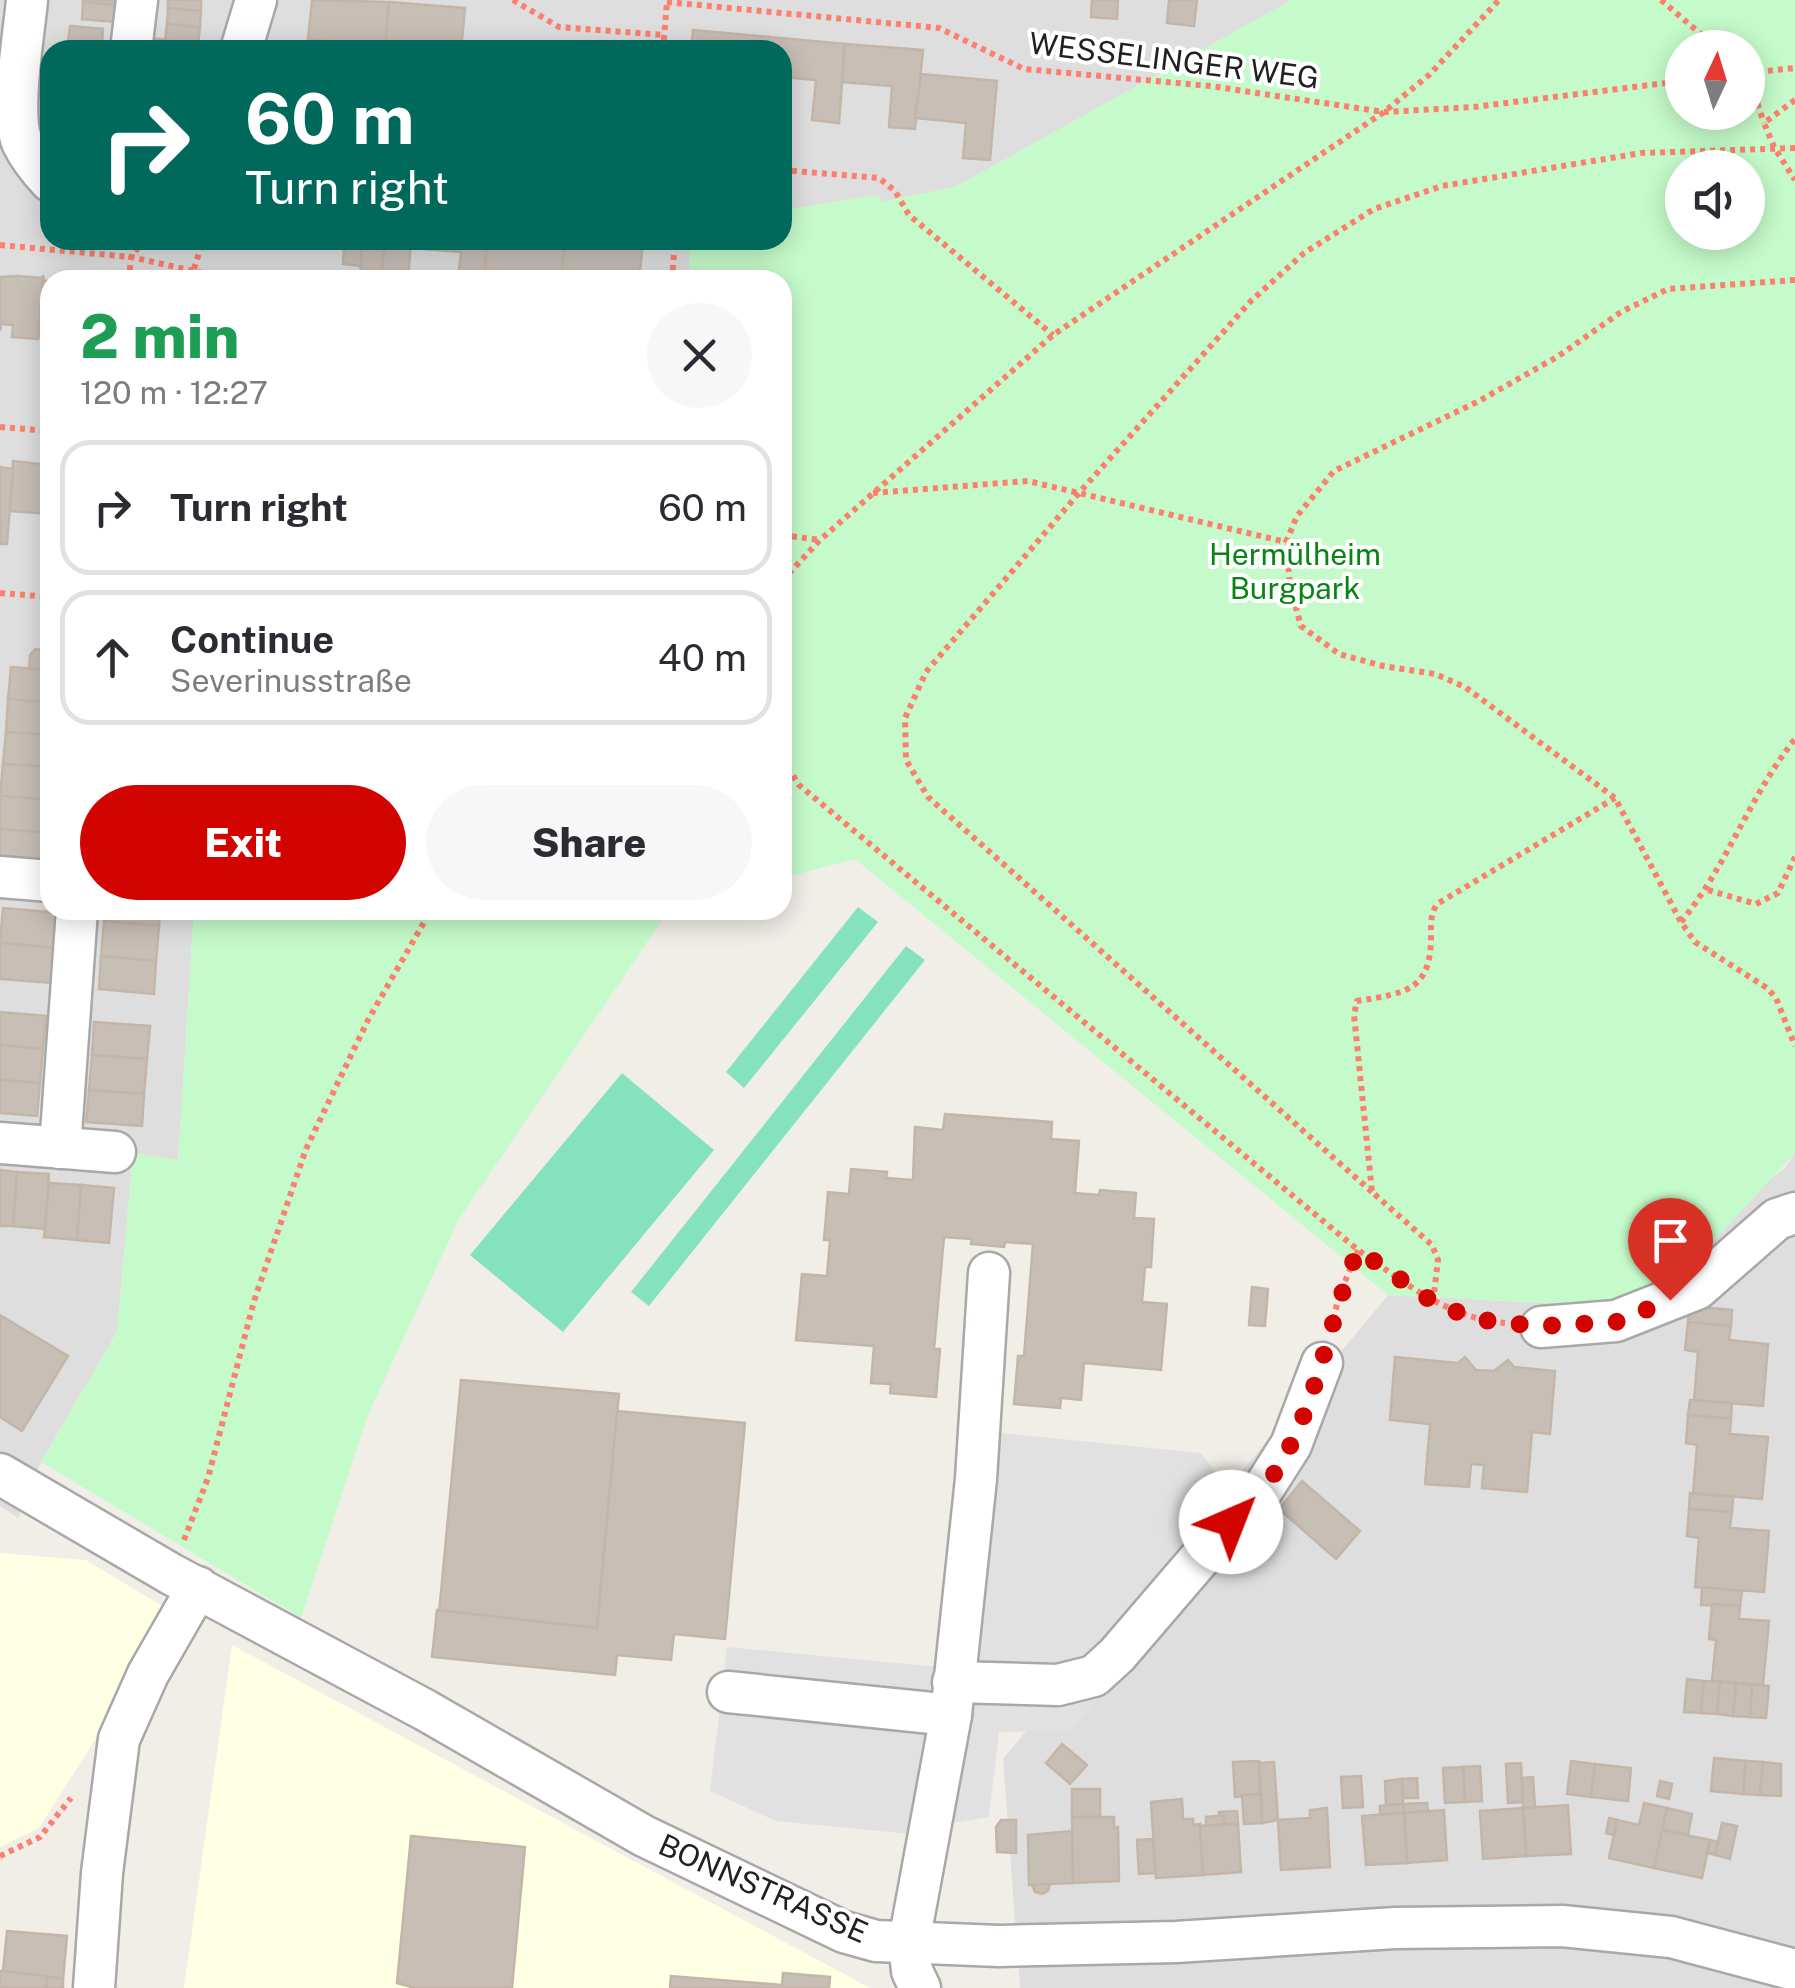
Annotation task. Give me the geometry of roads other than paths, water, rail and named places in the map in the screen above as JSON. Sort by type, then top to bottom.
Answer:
[{"type":"street","points":[[26,0],[18,106],[20,139],[40,170]]},
{"type":"street","points":[[133,40],[136,0]]},
{"type":"street","points":[[244,40],[256,0]]},
{"type":"street","points":[[0,878],[40,880]]},
{"type":"street","points":[[60,1148],[76,920]]},
{"type":"street","points":[[0,1143],[115,1152]]},
{"type":"street","points":[[1541,1326],[1616,1322],[1696,1289],[1777,1219],[1795,1213]]},
{"type":"street","points":[[920,1988],[912,1972],[908,1942],[952,1698],[976,1479],[989,1273]]},
{"type":"street","points":[[728,1692],[952,1698],[1058,1685],[1094,1676],[1263,1490],[1291,1445],[1322,1363]]},
{"type":"street","name":"BONNSTRASSE","points":[[0,1474],[184,1581],[425,1710],[644,1836],[844,1932],[876,1941],[999,1946],[1156,1942],[1395,1928],[1562,1926],[1670,1937],[1794,1962]]},
{"type":"street","points":[[94,1988],[102,1873],[120,1739],[184,1581]]},
{"type":"park label","name":"Hermülheim Burgpark","points":[[1295,572]]}]
